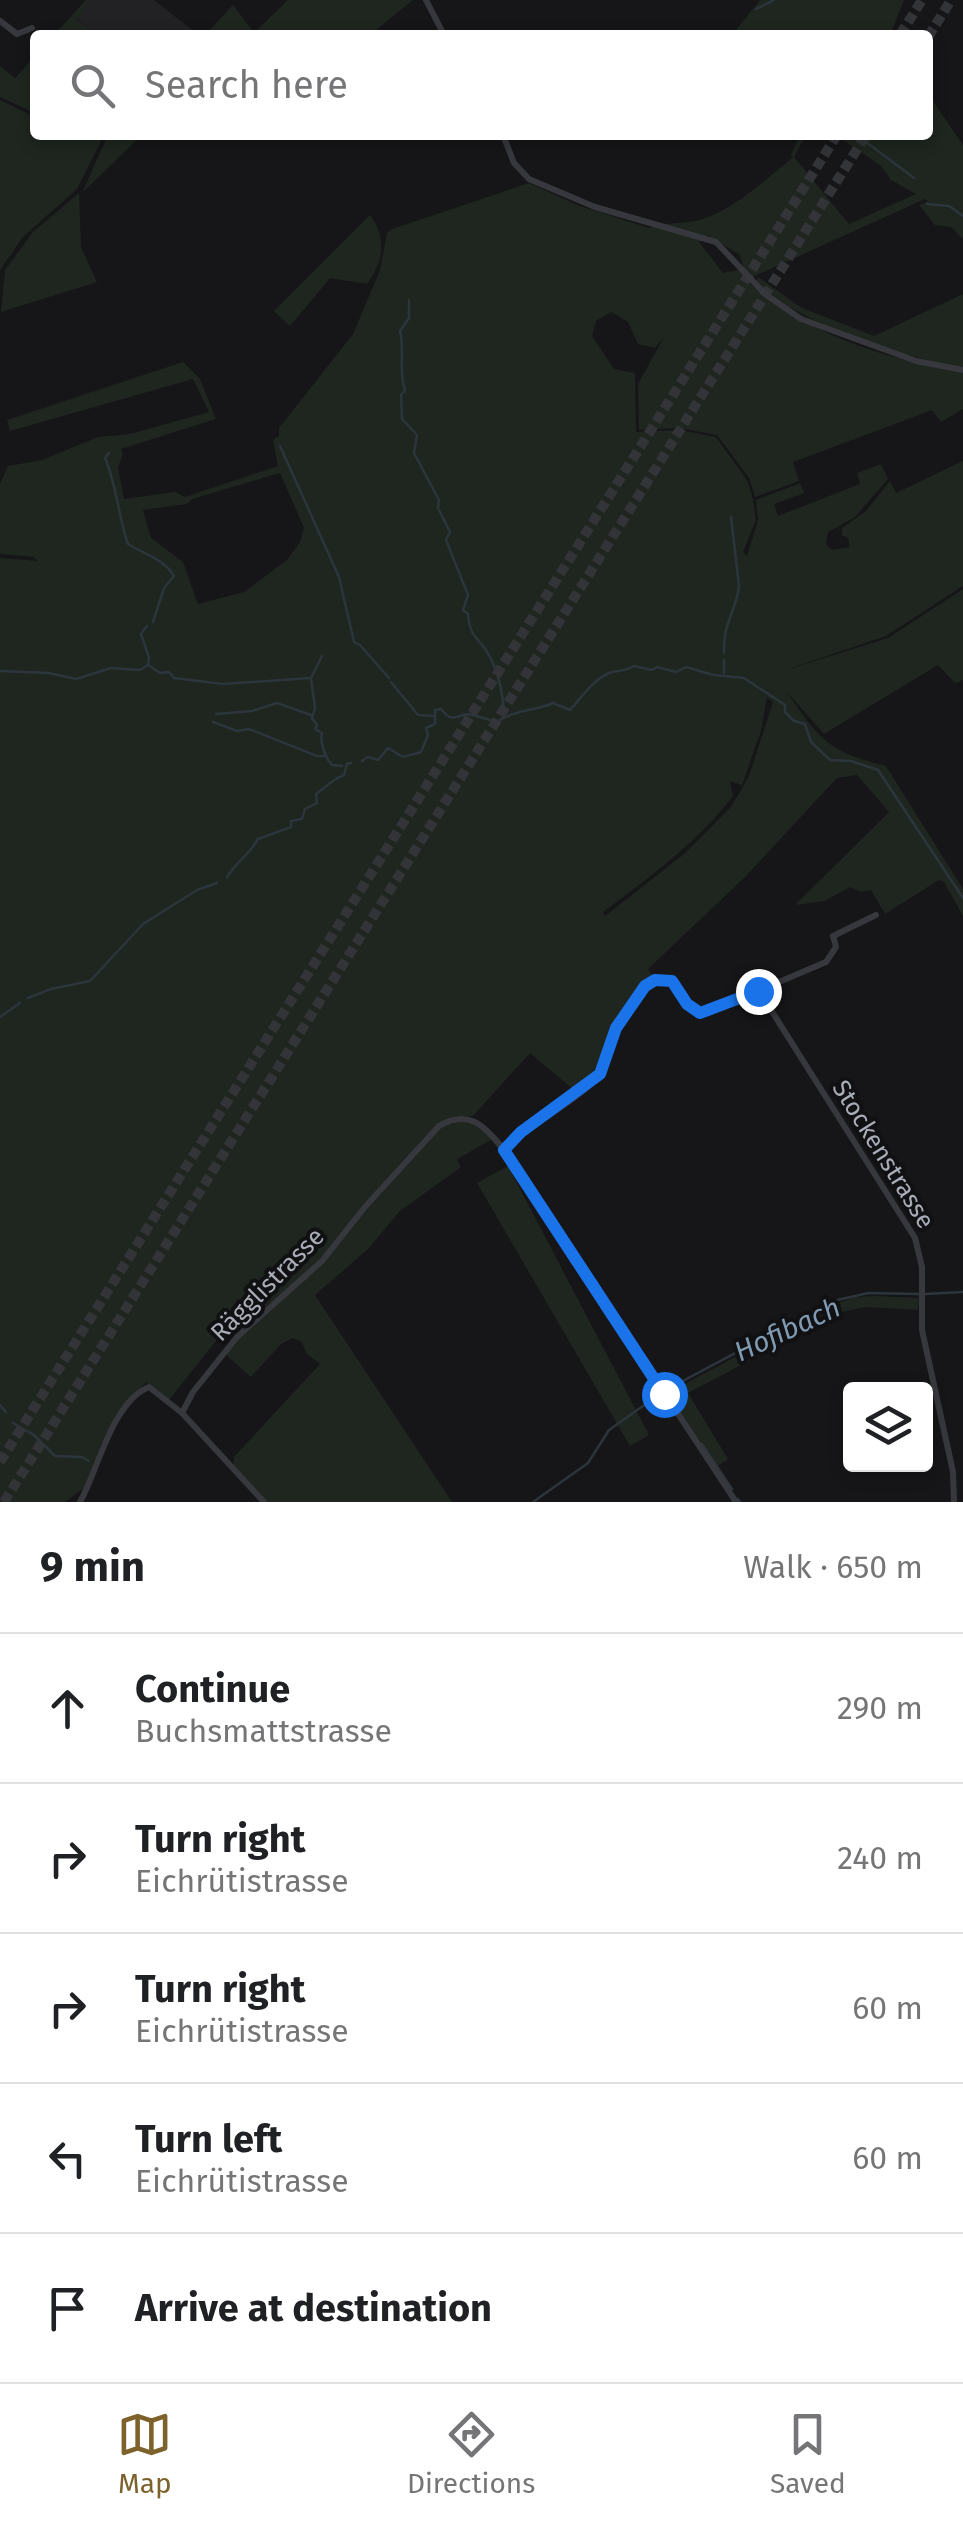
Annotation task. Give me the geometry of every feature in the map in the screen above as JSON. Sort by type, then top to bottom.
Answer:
[{"type":"street","points":[[426,0],[441,30]]},
{"type":"street","points":[[0,22],[16,34],[32,28]]},
{"type":"street","points":[[505,140],[514,162],[529,179],[594,208],[716,242],[765,294],[801,318],[916,361],[963,370]]},
{"type":"street","points":[[736,1502],[504,1150],[521,1132],[600,1074],[616,1028],[645,986],[655,980],[672,981],[687,1004],[700,1013],[826,962],[836,947],[833,936],[876,914]]},
{"type":"street","name":"Stockenstrasse","points":[[758,991],[915,1238],[922,1267],[922,1330],[955,1484],[954,1502]]},
{"type":"street","name":"Rägglistrasse","points":[[182,1412],[236,1337],[322,1262],[440,1126],[458,1118],[476,1120],[504,1150]]},
{"type":"street","points":[[80,1502],[110,1434],[135,1397],[149,1387],[182,1412],[264,1502]]},
{"type":"shaded area","points":[[86,0],[91,0],[76,18],[91,30],[59,30]]},
{"type":"shaded area","points":[[91,0],[154,0],[192,30],[91,30],[76,17]]},
{"type":"shaded area","points":[[288,0],[413,0],[376,30],[257,30]]},
{"type":"shaded area","points":[[760,0],[904,0],[892,30],[736,30]]},
{"type":"shaded area","points":[[233,5],[252,30],[210,30]]},
{"type":"shaded area","points":[[30,62],[30,111],[0,97],[0,66],[15,78]]},
{"type":"shaded area","points":[[0,100],[30,115],[30,140],[102,140],[77,189],[23,237],[0,270]]},
{"type":"shaded area","points":[[933,101],[963,145],[963,239],[951,227],[935,225],[919,205],[928,201],[925,199],[746,280],[793,315],[847,342],[963,373],[963,409],[941,422],[932,410],[793,462],[799,481],[755,497],[749,478],[717,435],[679,428],[639,430],[638,384],[664,337],[655,348],[638,344],[628,322],[611,312],[596,321],[592,336],[614,369],[635,373],[636,432],[679,430],[716,437],[747,480],[756,520],[743,552],[747,556],[758,520],[756,500],[800,483],[804,493],[774,504],[778,516],[860,484],[857,473],[881,464],[888,479],[855,517],[828,532],[826,545],[832,550],[850,547],[842,528],[866,511],[890,481],[896,493],[963,461],[963,586],[886,636],[780,672],[888,638],[963,589],[963,680],[955,683],[938,665],[824,734],[786,691],[817,732],[837,749],[886,766],[963,889],[963,916],[944,882],[939,880],[885,914],[871,890],[861,892],[850,887],[825,901],[795,905],[889,812],[857,775],[837,778],[745,877],[648,969],[654,978],[629,1002],[597,1065],[576,1092],[530,1053],[473,1116],[456,1116],[438,1125],[331,1248],[296,1282],[259,1312],[238,1313],[169,1400],[146,1382],[119,1413],[101,1444],[84,1488],[65,1502],[0,1502],[0,558],[38,561],[34,557],[0,554],[0,484],[8,466],[42,460],[98,437],[130,434],[209,412],[193,379],[10,431],[7,420],[183,362],[200,379],[216,419],[121,449],[118,467],[124,499],[175,492],[185,497],[278,466],[273,440],[353,334],[380,270],[387,233],[392,229],[529,183],[577,205],[649,228],[696,221],[727,207],[772,175],[793,157],[798,140],[803,140],[794,157],[849,224],[916,194],[891,180],[880,165],[843,140],[933,140]],"holes":[[[707,235],[740,255],[744,269],[723,273],[699,242]],[[280,473],[304,528],[300,542],[287,560],[244,592],[198,604],[183,562],[151,538],[143,510],[187,504],[192,499]],[[767,697],[773,702],[749,776],[731,807],[684,854],[605,916],[603,912],[672,859],[719,813],[733,796],[730,781],[742,785],[761,731]]]},
{"type":"shaded area","points":[[106,140],[137,140],[82,193]]},
{"type":"shaded area","points":[[79,193],[81,247],[97,282],[1,312],[5,270],[33,232]]},
{"type":"shaded area","points":[[370,215],[379,232],[381,250],[367,284],[330,278],[290,326],[274,311]]},
{"type":"shaded area","points":[[758,277],[802,308],[874,336],[963,294],[963,368],[881,347],[828,327],[779,300],[756,283]]},
{"type":"shaded area","points":[[465,1120],[495,1142],[516,1173],[491,1140],[457,1159],[461,1167],[400,1211],[368,1249],[315,1295],[452,1502],[265,1502],[233,1467],[234,1457],[320,1364],[306,1353],[302,1342],[293,1338],[281,1344],[251,1377],[225,1354],[307,1277],[441,1127]]},
{"type":"shaded area","points":[[508,1166],[649,1435],[630,1446],[477,1183]]},
{"type":"shaded area","points":[[855,1297],[919,1298],[918,1310],[866,1307],[842,1312],[688,1393],[728,1459],[715,1468],[666,1394],[830,1306]]},
{"type":"waterway","points":[[756,9],[774,0]]},
{"type":"waterway","points":[[866,142],[914,178]]},
{"type":"waterway","points":[[927,204],[949,206],[963,216]]},
{"type":"waterway","points":[[409,300],[409,318],[400,331],[405,390],[401,395],[402,419],[417,435],[414,453],[439,500],[438,508],[450,532],[446,540],[468,595],[463,610],[496,670],[504,714]]},
{"type":"waterway","points":[[280,446],[339,577],[354,642],[389,678]]},
{"type":"waterway","points":[[109,453],[105,458],[128,544],[159,561],[174,576],[164,588],[153,622]]},
{"type":"waterway","points":[[724,653],[739,586],[731,517]]},
{"type":"waterway","points":[[147,626],[141,634],[148,665]]},
{"type":"waterway","points":[[322,656],[311,678],[315,708],[312,718],[315,729],[322,733],[325,754],[332,765],[342,766]]},
{"type":"waterway","points":[[724,660],[724,673]]},
{"type":"waterway","points":[[0,671],[49,673],[76,679],[111,668],[140,670],[148,665],[160,673],[169,672],[174,678],[223,684],[311,678]]},
{"type":"waterway","points":[[362,761],[368,757],[378,760],[388,748],[403,757],[421,752],[428,735],[426,728],[435,724],[435,710],[441,709],[451,717],[469,714],[497,722],[553,703],[570,710],[603,676],[634,666],[676,672],[686,667],[744,678],[785,705],[785,712],[794,721],[805,724],[811,742],[830,760],[851,761],[878,770],[963,898]]},
{"type":"waterway","points":[[391,682],[418,715],[434,716]]},
{"type":"waterway","points":[[216,714],[252,711],[277,703],[311,715]]},
{"type":"waterway","points":[[213,722],[237,731],[249,729],[325,756]]},
{"type":"waterway","points":[[227,877],[258,839],[302,819],[305,809],[317,803],[316,794],[344,775],[351,763]]},
{"type":"waterway","points":[[28,998],[90,981],[143,924],[197,890],[217,883]]},
{"type":"waterway","points":[[0,1017],[20,1003]]},
{"type":"waterway","name":"Hofibach","points":[[925,1294],[963,1292]]},
{"type":"waterway","name":"Hofibach","points":[[664,1391],[833,1301],[868,1293],[918,1294]]},
{"type":"waterway","name":"Hofibach","points":[[533,1502],[588,1463],[609,1430],[660,1394]]},
{"type":"waterway","points":[[0,1405],[6,1412]]},
{"type":"waterway","points":[[13,1423],[34,1435],[55,1456],[89,1461]]},
{"type":"waterway","points":[[702,1444],[732,1489]]},
{"type":"tunnel","points":[[903,30],[922,0]]},
{"type":"tunnel","points":[[932,30],[951,0]]},
{"type":"tunnel","points":[[0,1462],[834,140]]},
{"type":"tunnel","points":[[4,1502],[863,140]]},
{"type":"route","points":[[664,1394],[504,1150],[521,1132],[600,1074],[616,1028],[645,986],[663,978],[672,981],[692,1010],[700,1013],[758,991]]}]
